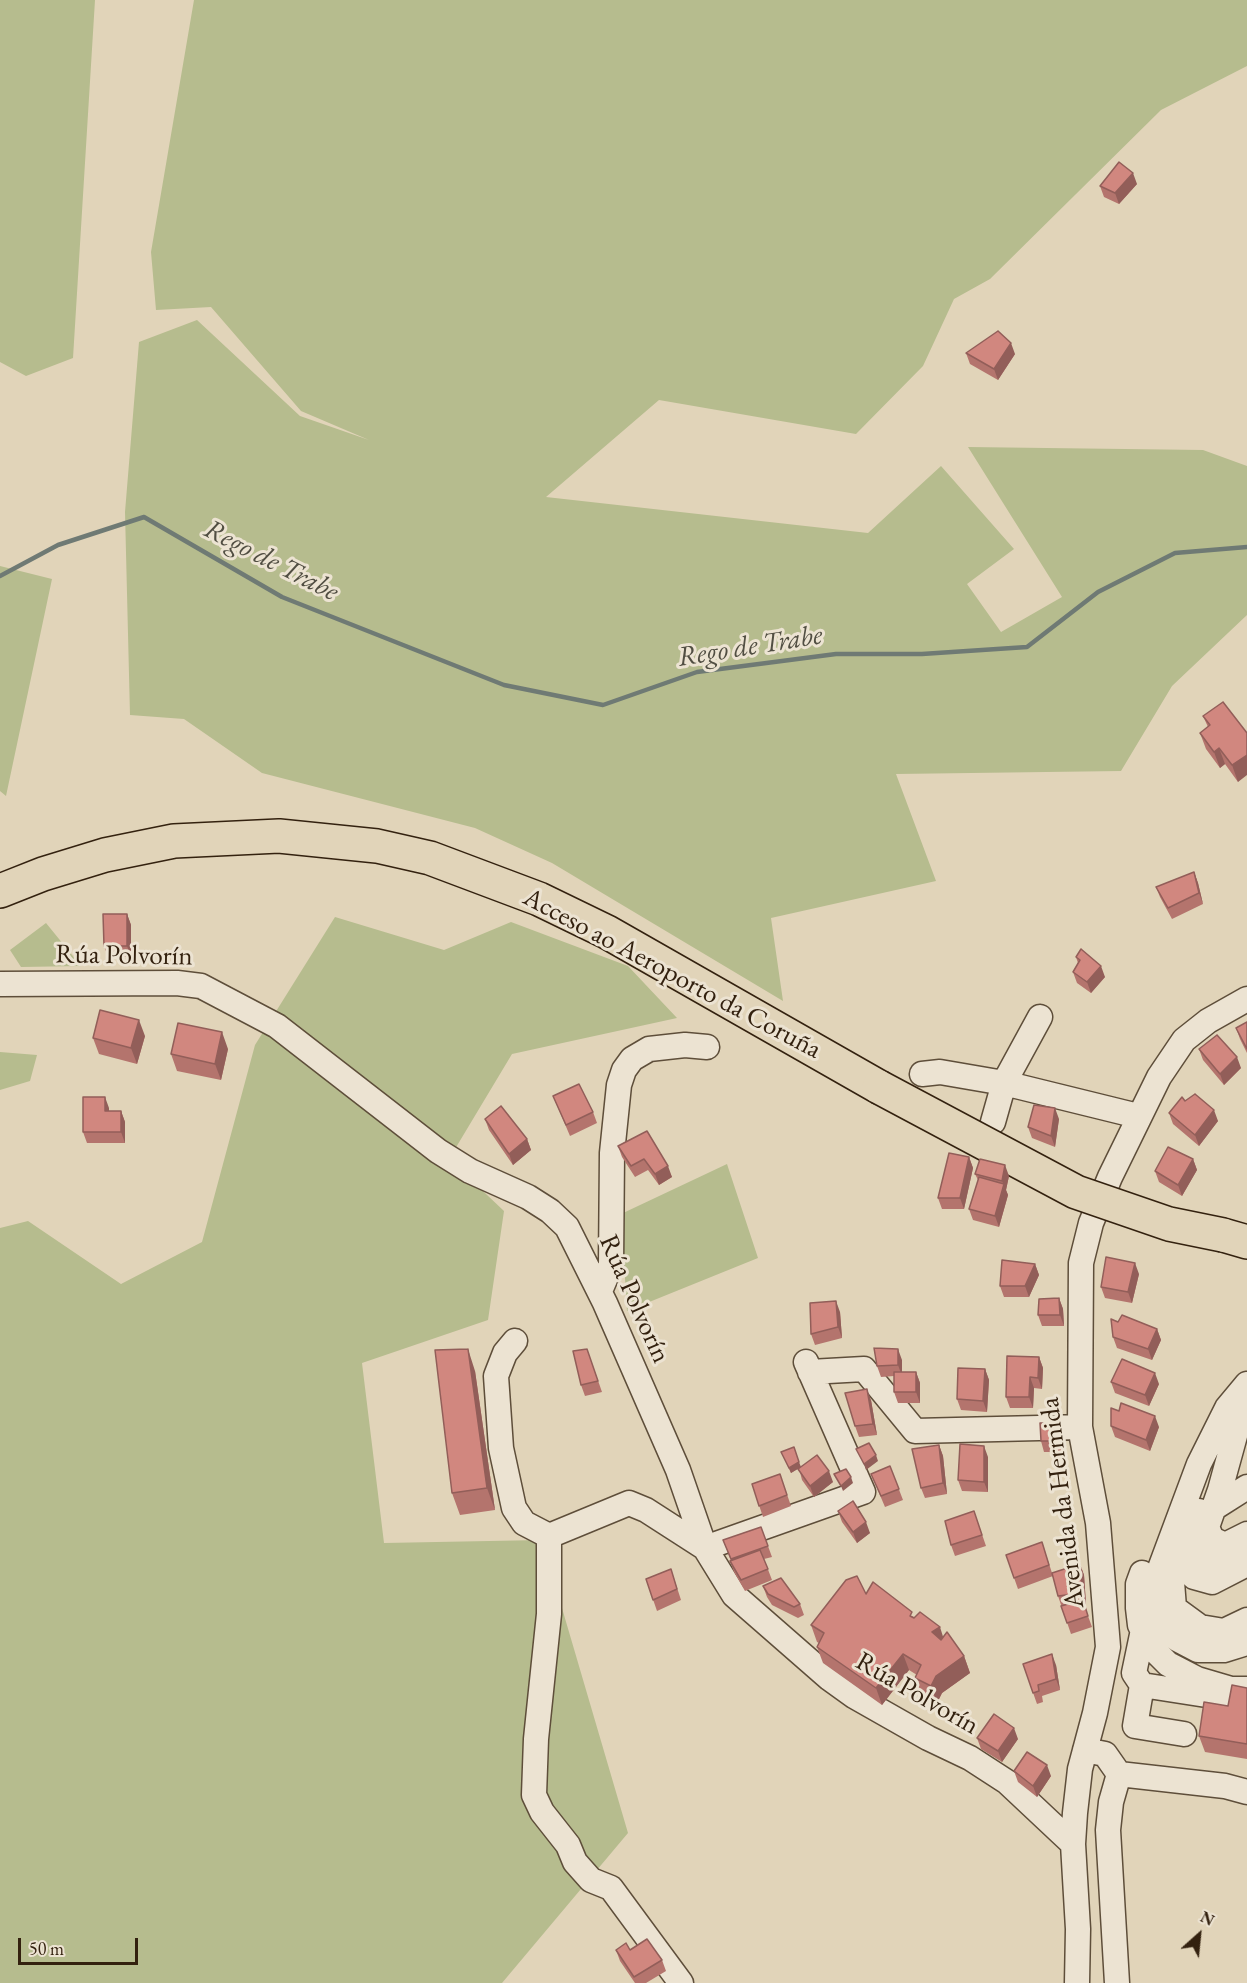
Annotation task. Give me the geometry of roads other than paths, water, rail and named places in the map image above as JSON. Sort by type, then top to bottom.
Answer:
[{"type":"highway","name":"Acceso ao Aeroporto da Coruña","points":[[0,891],[43,874],[105,855],[174,841],[279,836],[377,846],[430,858],[539,899],[607,932],[879,1087],[1065,1186],[1169,1224],[1235,1238]]},
{"type":"street","name":"Rúa Polvorín","points":[[0,984],[177,983],[201,986],[277,1026],[438,1151],[470,1171],[528,1197],[550,1211],[567,1227],[600,1291],[678,1470],[705,1548],[734,1595],[829,1678],[879,1712],[970,1758],[1007,1782],[1073,1844]]},
{"type":"street","name":"Avenida da Hermida","points":[[1077,1983],[1078,1929],[1073,1844],[1080,1769],[1108,1647],[1098,1523],[1080,1427],[1081,1263],[1091,1223],[1138,1116],[1159,1077],[1184,1040],[1208,1021],[1247,999]]},
{"type":"street","points":[[993,1122],[1004,1083],[1040,1017]]},
{"type":"street","points":[[600,1291],[611,1265],[612,1154],[619,1085],[624,1070],[632,1059],[649,1049],[685,1045],[707,1047]]},
{"type":"street","points":[[922,1074],[940,1072],[1004,1083],[1138,1116]]},
{"type":"street","points":[[515,1341],[505,1353],[496,1376],[501,1448],[514,1508],[524,1523],[549,1536],[629,1503],[646,1510],[705,1548],[863,1492],[808,1367],[864,1369],[915,1431],[1080,1427]]},
{"type":"street","points":[[1247,1384],[1227,1408],[1182,1504],[1171,1569],[1174,1608],[1200,1627],[1224,1631],[1247,1620]]},
{"type":"street","points":[[1247,1409],[1239,1421],[1238,1451],[1207,1527],[1212,1539],[1226,1545],[1247,1534]]},
{"type":"street","points":[[1211,1438],[1209,1473],[1192,1530],[1195,1547],[1209,1558],[1224,1558],[1247,1547]]},
{"type":"street","points":[[1209,1473],[1152,1590],[1150,1610],[1155,1631],[1176,1653],[1207,1665],[1240,1662],[1247,1657]]},
{"type":"street","points":[[1214,1508],[1247,1487]]},
{"type":"street","points":[[1182,1504],[1156,1538],[1138,1584],[1138,1608],[1143,1630],[1150,1646],[1168,1664],[1197,1679],[1239,1689]]},
{"type":"street","points":[[549,1536],[549,1614],[536,1739],[534,1795],[542,1812],[568,1845],[575,1862],[591,1880],[611,1888],[681,1983]]},
{"type":"street","points":[[1175,1541],[1179,1562],[1194,1577],[1212,1582],[1247,1564]]},
{"type":"street","points":[[1152,1590],[1161,1624],[1177,1639],[1198,1650],[1224,1650],[1247,1643]]},
{"type":"street","points":[[1143,1630],[1134,1673],[1142,1685],[1135,1726],[1184,1734]]},
{"type":"street","points":[[1142,1685],[1223,1698],[1239,1689]]},
{"type":"street","points":[[1086,1750],[1105,1754],[1119,1774],[1108,1830],[1117,1983]]},
{"type":"street","points":[[1119,1774],[1225,1785],[1247,1792]]},
{"type":"waterway","name":"Rego de Trabe","points":[[0,576],[58,545],[144,517],[282,597],[504,685],[603,705],[697,672],[836,654],[922,654],[1027,647],[1098,592],[1175,553],[1247,547]]}]
